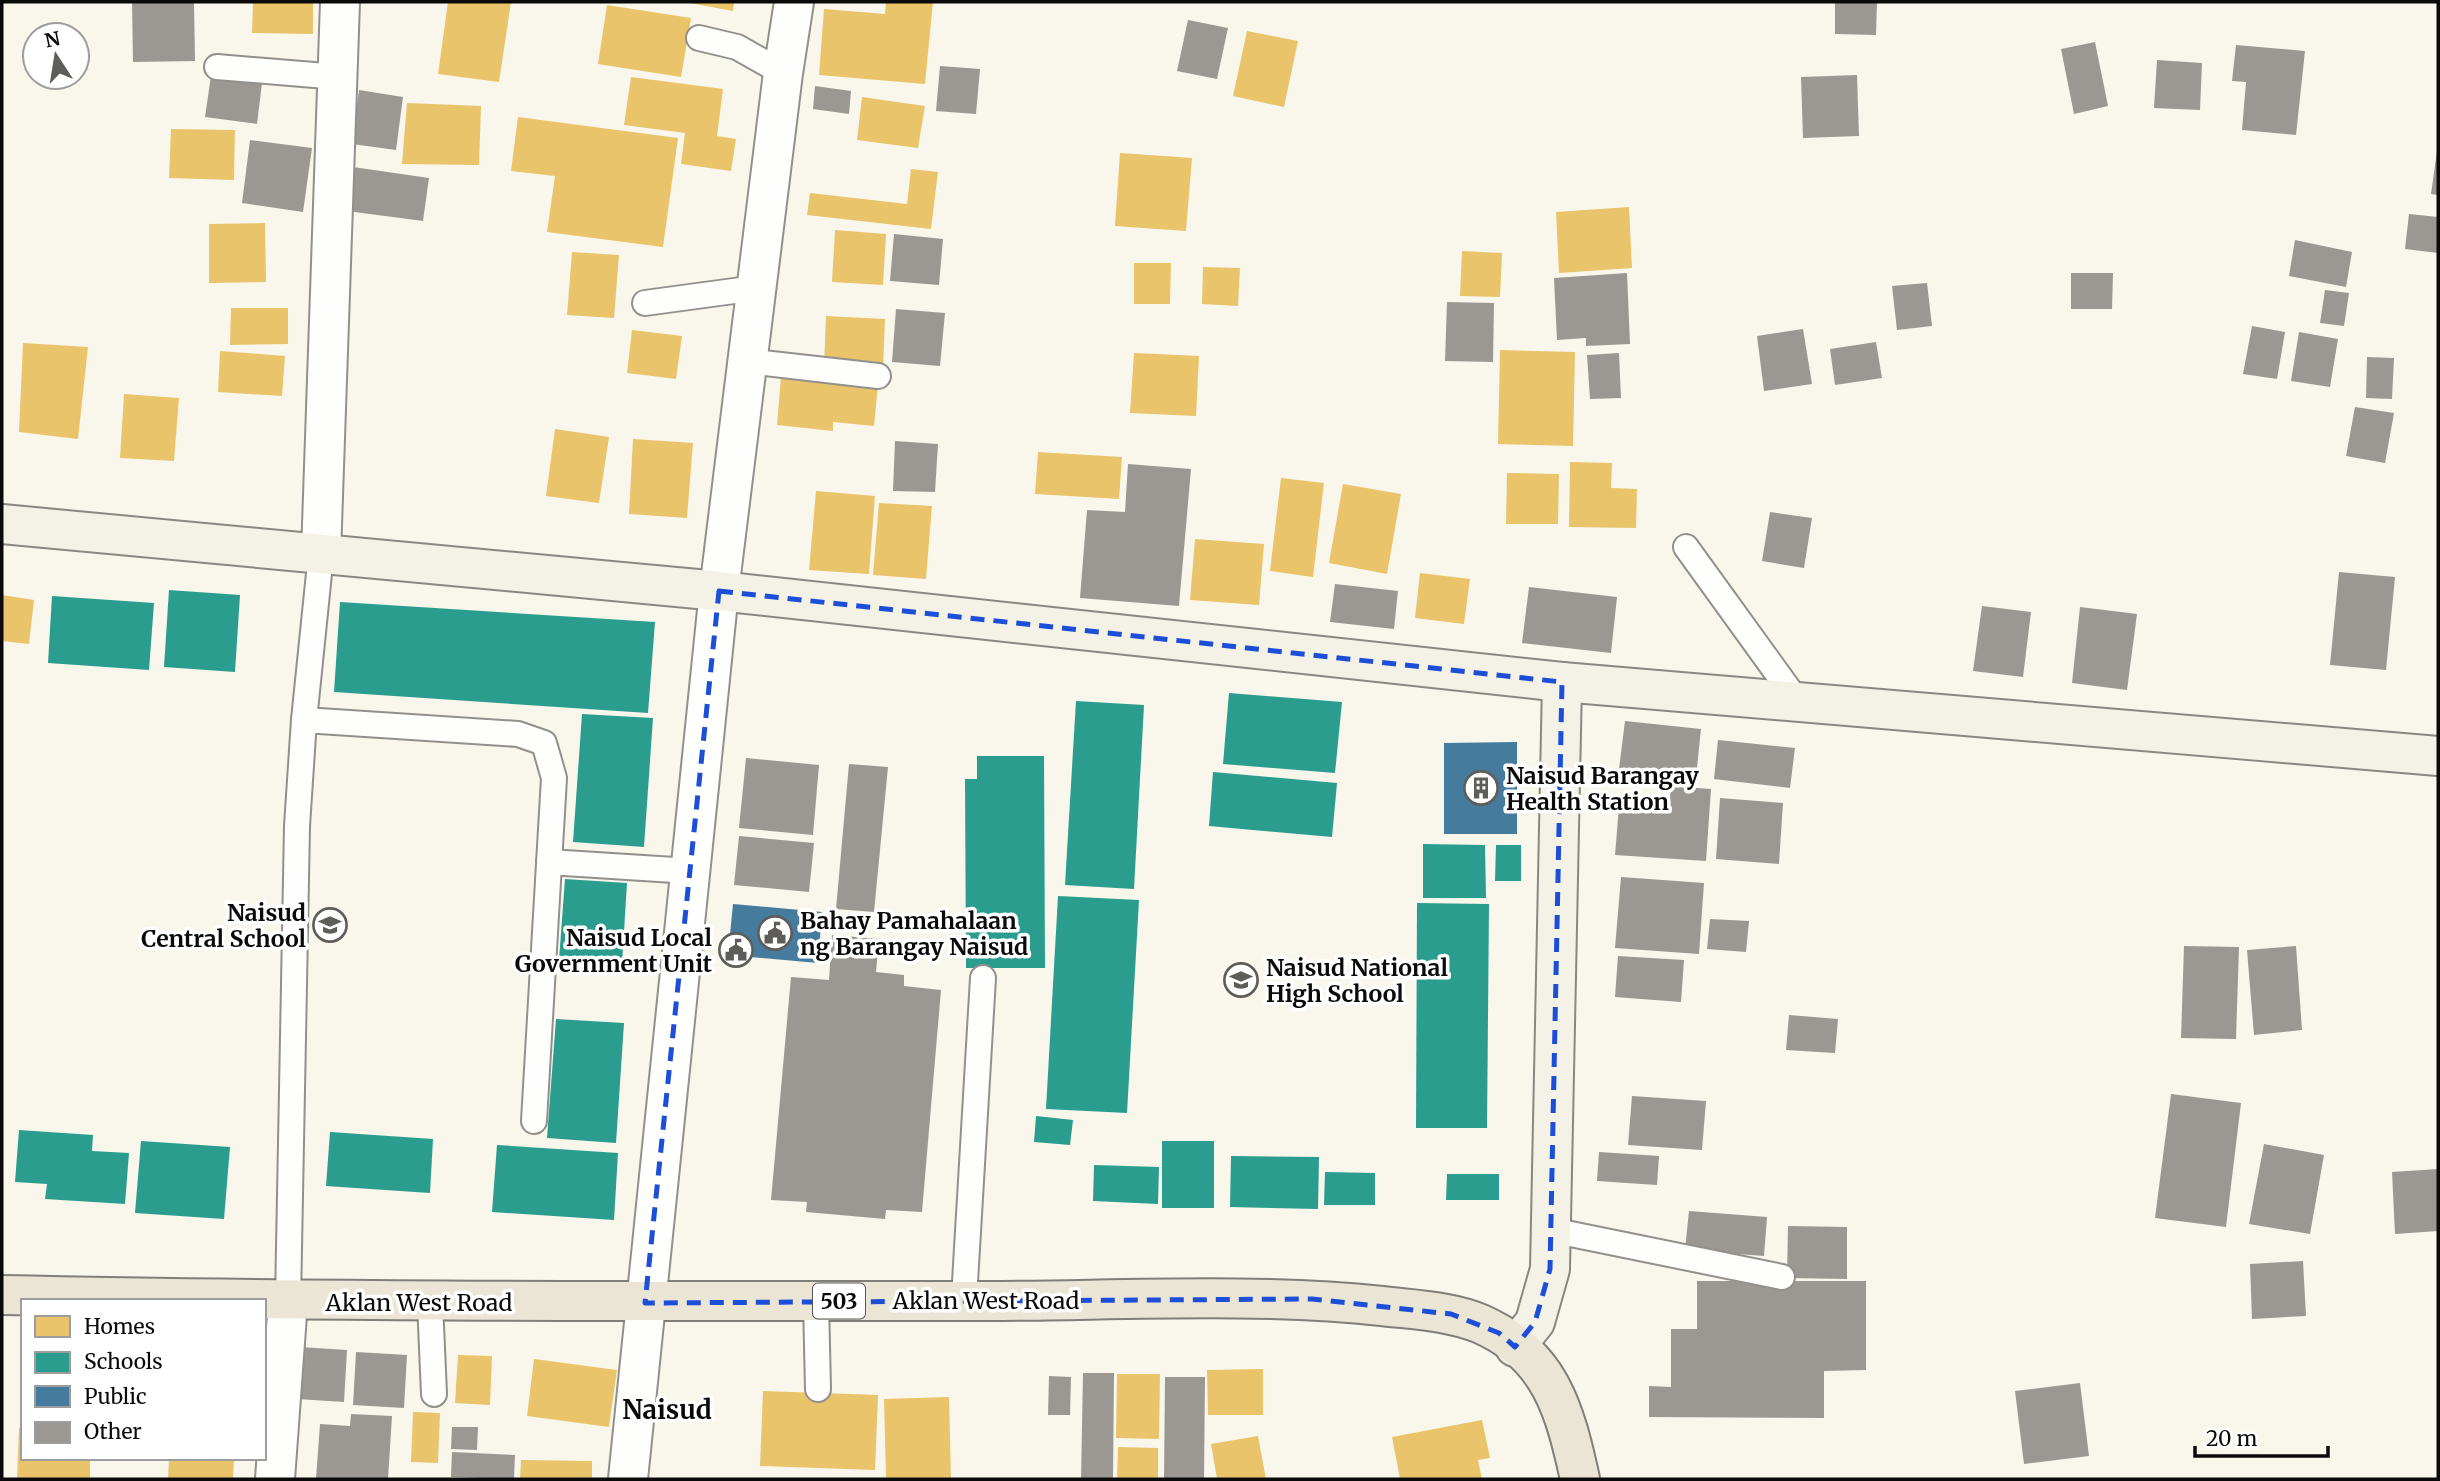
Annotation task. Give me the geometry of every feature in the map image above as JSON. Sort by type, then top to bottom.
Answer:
[{"type":"main road","name":"Aklan West Road","points":[[2,1295],[193,1299]]},
{"type":"main road","name":"Aklan West Road","points":[[266,1301],[645,1303],[1312,1299],[1451,1314],[1499,1333],[1549,1379],[1560,1401],[1580,1479]]},
{"type":"street","points":[[321,554],[340,2]]},
{"type":"street","points":[[628,1479],[719,591],[755,288],[794,2]]},
{"type":"street","points":[[2,524],[719,591],[1562,682],[2438,756]]},
{"type":"street","points":[[1515,1347],[1535,1322],[1550,1269],[1562,682]]},
{"type":"street","points":[[275,1479],[288,1301]]},
{"type":"lane","points":[[699,38],[737,47],[783,73]]},
{"type":"lane","points":[[217,67],[338,77]]},
{"type":"lane","points":[[645,303],[755,288]]},
{"type":"lane","points":[[747,360],[877,376]]},
{"type":"lane","points":[[1686,547],[1798,702]]},
{"type":"lane","points":[[288,1301],[297,826],[304,720],[321,554]]},
{"type":"lane","points":[[304,720],[518,734],[544,743],[554,778],[534,1121]]},
{"type":"lane","points":[[549,862],[690,871]]},
{"type":"lane","points":[[964,1299],[983,978]]},
{"type":"lane","points":[[1551,1230],[1782,1277]]},
{"type":"lane","points":[[816,1301],[818,1389]]},
{"type":"lane","points":[[430,1302],[433,1394]]},
{"type":"highlighted area","points":[[719,591],[1562,682],[1550,1269],[1535,1322],[1515,1347],[1499,1333],[1451,1314],[1312,1299],[645,1303]]},
{"type":"building: Homes","points":[[253,2],[313,2],[313,34],[252,33]]},
{"type":"building: Homes","points":[[448,2],[511,2],[499,82],[438,74]]},
{"type":"building: Homes","points":[[684,2],[734,2],[733,11]]},
{"type":"building: Homes","points":[[886,2],[933,2],[925,84],[819,75],[824,9],[885,14]]},
{"type":"building: Homes","points":[[607,5],[691,18],[681,77],[598,64]]},
{"type":"building: Homes","points":[[1247,31],[1298,41],[1284,107],[1233,96]]},
{"type":"building: Homes","points":[[631,77],[723,89],[717,136],[736,139],[731,171],[681,164],[685,133],[624,125]]},
{"type":"building: Homes","points":[[862,97],[925,106],[918,148],[857,140]]},
{"type":"building: Homes","points":[[407,103],[481,106],[479,165],[402,164]]},
{"type":"building: Homes","points":[[518,117],[678,138],[663,247],[547,232],[555,176],[511,171]]},
{"type":"building: Homes","points":[[171,129],[235,130],[234,180],[169,178]]},
{"type":"building: Homes","points":[[1120,153],[1192,158],[1186,231],[1115,226]]},
{"type":"building: Homes","points":[[911,169],[938,172],[931,229],[807,215],[810,193],[907,204]]},
{"type":"building: Homes","points":[[1629,207],[1632,268],[1559,273],[1556,212]]},
{"type":"building: Homes","points":[[265,223],[266,282],[209,283],[209,224]]},
{"type":"building: Homes","points":[[835,230],[886,234],[883,285],[832,282]]},
{"type":"building: Homes","points":[[1462,251],[1502,253],[1500,297],[1460,296]]},
{"type":"building: Homes","points":[[572,252],[619,255],[614,318],[567,315]]},
{"type":"building: Homes","points":[[1134,263],[1171,263],[1170,304],[1134,304]]},
{"type":"building: Homes","points":[[1203,267],[1240,268],[1238,306],[1202,304]]},
{"type":"building: Homes","points":[[231,308],[288,308],[288,344],[230,345]]},
{"type":"building: Homes","points":[[826,316],[885,319],[883,369],[824,366]]},
{"type":"building: Homes","points":[[632,330],[682,336],[676,379],[627,373]]},
{"type":"building: Homes","points":[[23,343],[88,347],[78,439],[19,432]]},
{"type":"building: Homes","points":[[1500,350],[1575,352],[1573,446],[1498,444]]},
{"type":"building: Homes","points":[[220,351],[285,356],[282,396],[218,392]]},
{"type":"building: Homes","points":[[1134,353],[1199,356],[1196,416],[1130,413]]},
{"type":"building: Homes","points":[[781,377],[878,385],[874,426],[833,422],[833,431],[777,425]]},
{"type":"building: Homes","points":[[124,394],[179,398],[174,461],[120,458]]},
{"type":"building: Homes","points":[[555,429],[609,437],[599,503],[546,496]]},
{"type":"building: Homes","points":[[633,439],[693,443],[687,518],[629,514]]},
{"type":"building: Homes","points":[[1038,452],[1122,457],[1119,499],[1035,494]]},
{"type":"building: Homes","points":[[1570,462],[1612,463],[1611,488],[1637,489],[1636,528],[1569,527]]},
{"type":"building: Homes","points":[[1507,473],[1559,474],[1558,524],[1506,524]]},
{"type":"building: Homes","points":[[1281,478],[1324,483],[1313,577],[1270,571]]},
{"type":"building: Homes","points":[[1343,484],[1401,494],[1387,574],[1329,563]]},
{"type":"building: Homes","points":[[816,491],[875,496],[869,574],[809,570]]},
{"type":"building: Homes","points":[[879,503],[932,506],[926,579],[873,575]]},
{"type":"building: Homes","points":[[1195,539],[1264,544],[1259,605],[1190,600]]},
{"type":"building: Homes","points":[[1420,573],[1470,579],[1464,624],[1415,618]]},
{"type":"building: Homes","points":[[2,595],[34,600],[29,644],[2,641]]},
{"type":"building: Homes","points":[[458,1355],[492,1356],[490,1405],[455,1403]]},
{"type":"building: Homes","points":[[534,1359],[617,1370],[609,1427],[527,1416]]},
{"type":"building: Homes","points":[[1263,1369],[1263,1415],[1208,1415],[1207,1370]]},
{"type":"building: Homes","points":[[1117,1374],[1160,1374],[1159,1439],[1116,1438]]},
{"type":"building: Homes","points":[[763,1391],[878,1395],[875,1470],[760,1466]]},
{"type":"building: Homes","points":[[949,1397],[951,1479],[886,1479],[884,1399]]},
{"type":"building: Homes","points":[[413,1412],[440,1413],[438,1463],[411,1462]]},
{"type":"building: Homes","points":[[1482,1420],[1490,1458],[1478,1460],[1482,1479],[1400,1479],[1392,1437]]},
{"type":"building: Homes","points":[[19,1428],[21,1460],[90,1460],[90,1479],[17,1479]]},
{"type":"building: Homes","points":[[1258,1436],[1266,1479],[1217,1479],[1211,1444]]},
{"type":"building: Homes","points":[[1118,1447],[1158,1448],[1158,1479],[1117,1479]]},
{"type":"building: Homes","points":[[169,1460],[234,1460],[233,1479],[168,1479]]},
{"type":"building: Homes","points":[[521,1460],[592,1461],[592,1479],[520,1479]]},
{"type":"building: Schools","points":[[169,590],[240,595],[235,672],[164,667]]},
{"type":"building: Schools","points":[[52,596],[154,603],[149,670],[48,663]]},
{"type":"building: Schools","points":[[340,602],[655,622],[648,713],[334,692]]},
{"type":"building: Schools","points":[[1229,693],[1342,702],[1335,773],[1223,764]]},
{"type":"building: Schools","points":[[1076,701],[1144,705],[1134,889],[1065,885]]},
{"type":"building: Schools","points":[[582,714],[653,718],[644,847],[573,842]]},
{"type":"building: Schools","points":[[977,756],[1044,756],[1045,968],[966,968],[965,779],[977,779]]},
{"type":"building: Schools","points":[[1213,772],[1337,783],[1332,837],[1209,826]]},
{"type":"building: Schools","points":[[1423,844],[1485,845],[1486,898],[1423,898]]},
{"type":"building: Schools","points":[[1496,845],[1521,845],[1521,881],[1495,881]]},
{"type":"building: Schools","points":[[565,879],[627,883],[622,964],[559,960]]},
{"type":"building: Schools","points":[[1058,896],[1139,900],[1127,1113],[1046,1109]]},
{"type":"building: Schools","points":[[1417,903],[1489,904],[1487,1128],[1416,1128]]},
{"type":"building: Schools","points":[[556,1019],[624,1023],[616,1143],[547,1138]]},
{"type":"building: Schools","points":[[1036,1116],[1073,1120],[1070,1145],[1034,1142]]},
{"type":"building: Schools","points":[[19,1130],[93,1135],[92,1151],[129,1153],[125,1204],[45,1199],[47,1184],[15,1182]]},
{"type":"building: Schools","points":[[330,1132],[433,1139],[430,1193],[326,1186]]},
{"type":"building: Schools","points":[[141,1141],[230,1147],[224,1219],[135,1213]]},
{"type":"building: Schools","points":[[1162,1141],[1214,1141],[1214,1208],[1162,1208]]},
{"type":"building: Schools","points":[[497,1145],[618,1153],[614,1220],[492,1212]]},
{"type":"building: Schools","points":[[1231,1156],[1319,1157],[1318,1209],[1230,1207]]},
{"type":"building: Schools","points":[[1094,1165],[1159,1167],[1158,1204],[1093,1201]]},
{"type":"building: Schools","points":[[1325,1172],[1375,1173],[1375,1205],[1324,1205]]},
{"type":"building: Schools","points":[[1447,1174],[1499,1174],[1499,1200],[1446,1200]]},
{"type":"building: Public","name":"Naisud Barangay Health Station","points":[[1517,742],[1517,834],[1444,834],[1444,743]]},
{"type":"building: Public","name":"Bahay Pamahalaan ng Barangay Naisud","points":[[733,904],[822,912],[818,963],[728,955]]},
{"type":"building: Other","points":[[132,2],[194,2],[195,61],[133,62]]},
{"type":"building: Other","points":[[1835,2],[1877,2],[1876,35],[1835,34]]},
{"type":"building: Other","points":[[1188,20],[1228,28],[1217,79],[1177,71]]},
{"type":"building: Other","points":[[2095,42],[2108,106],[2074,114],[2061,49]]},
{"type":"building: Other","points":[[2236,45],[2305,51],[2296,135],[2242,130],[2246,82],[2232,81]]},
{"type":"building: Other","points":[[2157,60],[2202,63],[2200,110],[2154,108]]},
{"type":"building: Other","points":[[940,66],[980,69],[976,114],[936,111]]},
{"type":"building: Other","points":[[1857,75],[1859,136],[1803,138],[1801,77]]},
{"type":"building: Other","points":[[211,76],[262,83],[257,124],[205,117]]},
{"type":"building: Other","points":[[815,86],[851,91],[849,114],[813,109]]},
{"type":"building: Other","points":[[359,90],[403,97],[396,150],[352,144]]},
{"type":"building: Other","points":[[250,140],[312,148],[303,212],[242,203]]},
{"type":"building: Other","points":[[2438,151],[2438,195],[2431,194]]},
{"type":"building: Other","points":[[353,167],[429,178],[423,221],[347,211]]},
{"type":"building: Other","points":[[2409,214],[2438,217],[2438,253],[2405,249]]},
{"type":"building: Other","points":[[894,234],[943,239],[939,285],[890,281]]},
{"type":"building: Other","points":[[2295,240],[2352,252],[2346,287],[2289,276]]},
{"type":"building: Other","points":[[1627,273],[1630,344],[1586,346],[1586,338],[1557,340],[1554,278]]},
{"type":"building: Other","points":[[2071,273],[2113,273],[2112,309],[2071,309]]},
{"type":"building: Other","points":[[1927,283],[1932,326],[1897,330],[1892,286]]},
{"type":"building: Other","points":[[2325,290],[2349,293],[2344,326],[2320,323]]},
{"type":"building: Other","points":[[1447,302],[1494,303],[1493,362],[1445,361]]},
{"type":"building: Other","points":[[896,309],[945,313],[940,366],[892,362]]},
{"type":"building: Other","points":[[2252,326],[2285,332],[2277,379],[2243,374]]},
{"type":"building: Other","points":[[1803,329],[1812,384],[1764,391],[1757,336]]},
{"type":"building: Other","points":[[2299,332],[2338,339],[2330,387],[2291,381]]},
{"type":"building: Other","points":[[1876,342],[1882,378],[1835,385],[1830,349]]},
{"type":"building: Other","points":[[1619,353],[1621,398],[1590,399],[1587,355]]},
{"type":"building: Other","points":[[2367,357],[2394,358],[2392,399],[2366,398]]},
{"type":"building: Other","points":[[2355,407],[2394,413],[2385,463],[2346,456]]},
{"type":"building: Other","points":[[895,441],[938,444],[935,492],[893,491]]},
{"type":"building: Other","points":[[1128,464],[1191,469],[1179,606],[1080,598],[1087,510],[1125,512]]},
{"type":"building: Other","points":[[1770,512],[1812,518],[1804,568],[1762,561]]},
{"type":"building: Other","points":[[2339,572],[2395,577],[2386,670],[2330,665]]},
{"type":"building: Other","points":[[1335,584],[1398,591],[1394,629],[1330,622]]},
{"type":"building: Other","points":[[1529,587],[1617,597],[1611,653],[1522,643]]},
{"type":"building: Other","points":[[1982,606],[2031,612],[2023,677],[1973,671]]},
{"type":"building: Other","points":[[2080,607],[2137,614],[2127,690],[2072,683]]},
{"type":"building: Other","points":[[1625,721],[1701,729],[1696,777],[1619,769]]},
{"type":"building: Other","points":[[1718,740],[1795,748],[1790,788],[1714,779]]},
{"type":"building: Other","points":[[746,758],[819,765],[813,835],[739,828]]},
{"type":"building: Other","points":[[849,764],[888,767],[874,912],[836,909]]},
{"type":"building: Other","points":[[1671,786],[1711,789],[1706,861],[1615,855],[1620,794],[1670,798]]},
{"type":"building: Other","points":[[1720,798],[1783,803],[1779,864],[1716,859]]},
{"type":"building: Other","points":[[739,836],[814,843],[809,892],[734,885]]},
{"type":"building: Other","points":[[1621,877],[1704,883],[1699,954],[1615,948]]},
{"type":"building: Other","points":[[1710,919],[1749,921],[1746,952],[1707,949]]},
{"type":"building: Other","points":[[832,935],[879,939],[876,972],[904,975],[904,986],[941,990],[922,1212],[886,1210],[885,1219],[806,1212],[807,1202],[771,1200],[791,977],[829,980]]},
{"type":"building: Other","points":[[2184,946],[2239,947],[2236,1039],[2181,1038]]},
{"type":"building: Other","points":[[2296,946],[2302,1030],[2254,1035],[2247,950]]},
{"type":"building: Other","points":[[1618,956],[1684,960],[1681,1002],[1615,997]]},
{"type":"building: Other","points":[[1789,1015],[1838,1019],[1835,1053],[1786,1050]]},
{"type":"building: Other","points":[[2171,1094],[2241,1103],[2226,1227],[2155,1218]]},
{"type":"building: Other","points":[[1632,1096],[1706,1101],[1702,1150],[1628,1145]]},
{"type":"building: Other","points":[[2264,1144],[2324,1155],[2310,1234],[2249,1224]]},
{"type":"building: Other","points":[[1599,1152],[1659,1156],[1657,1185],[1597,1181]]},
{"type":"building: Other","points":[[2438,1169],[2438,1231],[2395,1234],[2392,1172]]},
{"type":"building: Other","points":[[1689,1211],[1767,1217],[1764,1256],[1685,1250]]},
{"type":"building: Other","points":[[1788,1226],[1847,1227],[1847,1279],[1787,1278]]},
{"type":"building: Other","points":[[2303,1261],[2306,1316],[2252,1319],[2250,1264]]},
{"type":"building: Other","points":[[1697,1281],[1866,1281],[1866,1370],[1824,1371],[1824,1418],[1649,1417],[1649,1386],[1671,1387],[1671,1329],[1697,1329]]},
{"type":"building: Other","points":[[300,1347],[347,1350],[344,1402],[297,1399]]},
{"type":"building: Other","points":[[356,1352],[407,1355],[404,1408],[353,1405]]},
{"type":"building: Other","points":[[1083,1373],[1114,1373],[1113,1479],[1081,1479]]},
{"type":"building: Other","points":[[1049,1376],[1071,1377],[1070,1415],[1048,1415]]},
{"type":"building: Other","points":[[1165,1377],[1205,1377],[1204,1479],[1164,1479]]},
{"type":"building: Other","points":[[2080,1383],[2089,1456],[2024,1464],[2015,1391]]},
{"type":"building: Other","points":[[351,1414],[392,1416],[388,1479],[316,1479],[320,1424],[350,1426]]},
{"type":"building: Other","points":[[452,1427],[478,1427],[477,1450],[451,1449]]},
{"type":"building: Other","points":[[452,1452],[515,1455],[514,1479],[451,1477]]},
{"type":"place","name":"Naisud Barangay Health Station","points":[[1481,788]]},
{"type":"place","name":"Naisud Central School","points":[[330,925]]},
{"type":"place","name":"Bahay Pamahalaan ng Barangay Naisud","points":[[775,933]]},
{"type":"place","name":"Naisud Local Government Unit","points":[[736,950]]},
{"type":"place","name":"Naisud National High School","points":[[1241,980]]},
{"type":"district","name":"Naisud","points":[[667,1409]]}]
